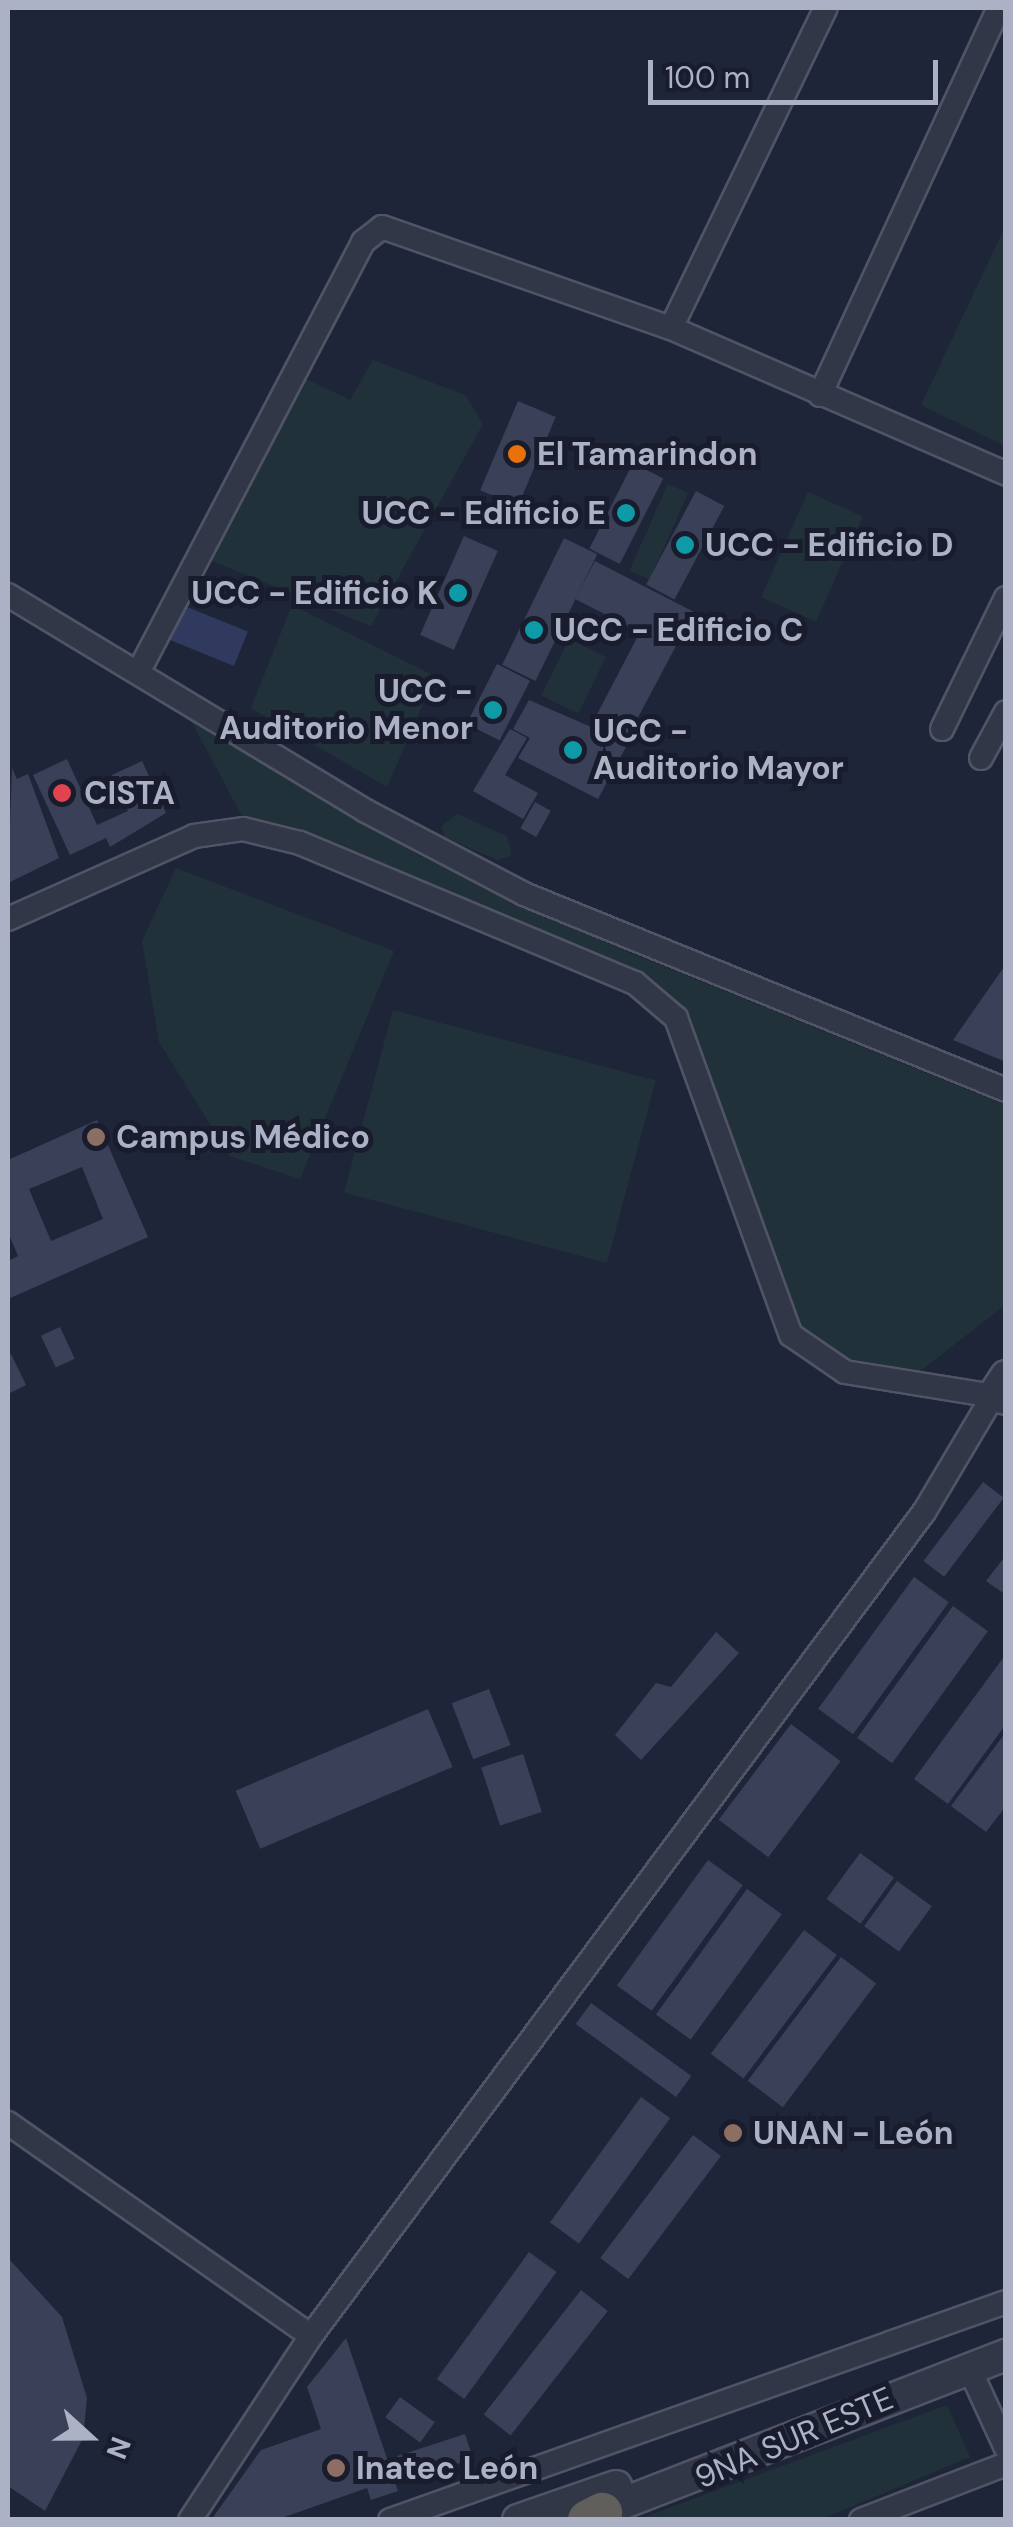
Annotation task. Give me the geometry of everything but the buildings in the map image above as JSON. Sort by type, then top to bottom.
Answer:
[{"type":"street","points":[[671,328],[826,8]]},
{"type":"street","points":[[820,395],[999,8]]},
{"type":"street","points":[[140,669],[363,242],[382,227],[671,328],[1006,474]]},
{"type":"street","points":[[8,595],[140,669],[366,811],[524,894],[1006,1090]]},
{"type":"street","points":[[942,729],[1006,598]]},
{"type":"street","points":[[981,758],[1006,712]]},
{"type":"street","points":[[8,919],[194,836],[243,829],[300,843],[635,983],[676,1018],[791,1335],[845,1372],[1001,1390],[924,1512],[311,2336],[190,2520]]},
{"type":"street","points":[[8,2122],[311,2336]]},
{"type":"street","points":[[390,2520],[1006,2302]]},
{"type":"street","name":"9NA SUR ESTE","points":[[591,2517],[717,2472],[754,2448],[1006,2355]]},
{"type":"street","points":[[969,2368],[1006,2448]]},
{"type":"street","points":[[518,2520],[709,2454],[754,2448]]},
{"type":"street","points":[[862,2520],[902,2513],[1006,2464]]},
{"type":"shaded area","points":[[1005,227],[1005,446],[921,405]]},
{"type":"shaded area","points":[[373,360],[465,395],[483,424],[371,626],[202,557],[288,370],[350,400]]},
{"type":"shaded area","points":[[668,484],[688,493],[649,580],[629,571]]},
{"type":"shaded area","points":[[808,492],[863,516],[816,621],[761,597]]},
{"type":"shaded area","points":[[292,605],[435,676],[387,787],[251,708]]},
{"type":"shaded area","points":[[569,639],[606,657],[578,714],[541,696]]},
{"type":"shaded area","points":[[185,709],[420,856],[616,947],[1005,1105],[1005,1305],[913,1377],[816,1350],[795,1323],[683,1008],[644,975],[244,820]]},
{"type":"shaded area","points":[[457,814],[507,836],[512,855],[497,860],[445,837],[441,827]]},
{"type":"shaded area","points":[[176,868],[394,951],[300,1179],[230,1156],[159,1042],[142,941]]},
{"type":"shaded area","points":[[393,1010],[656,1080],[607,1263],[344,1193]]},
{"type":"shaded area","points":[[947,2405],[970,2457],[822,2519],[639,2519]]},
{"type":"water","points":[[182,605],[248,632],[234,666],[168,639]]},
{"type":"place","name":"El Tamarindon","points":[[517,454]]},
{"type":"place","name":"UCC - Edificio E","points":[[626,513]]},
{"type":"place","name":"UCC - Edificio D","points":[[685,545]]},
{"type":"place","name":"UCC - Edificio K","points":[[458,593]]},
{"type":"place","name":"UCC - Edificio C","points":[[534,630]]},
{"type":"place","name":"UCC - Auditorio Menor","points":[[493,710]]},
{"type":"place","name":"UCC - Auditorio Mayor","points":[[573,750]]},
{"type":"place","name":"CISTA","points":[[62,793]]},
{"type":"place","name":"Campus Médico","points":[[96,1137]]},
{"type":"place","name":"UNAN - León","points":[[733,2133]]},
{"type":"place","name":"Inatec León","points":[[336,2468]]}]
